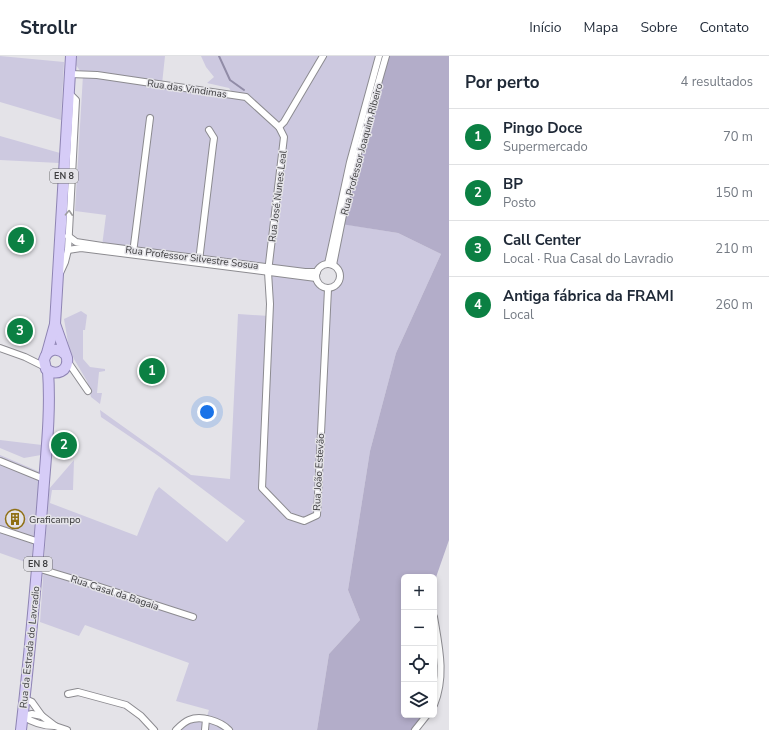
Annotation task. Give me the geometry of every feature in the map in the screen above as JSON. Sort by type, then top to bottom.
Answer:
[{"type":"main road","name":"Rua da Estrada do Lavradio","points":[[21,730],[44,479],[50,397],[46,362],[55,324],[71,56]]},
{"type":"main road","name":"Rua da Estrada do Lavradio","points":[[50,397],[64,365],[55,324]]},
{"type":"main road","points":[[57,349],[63,352],[64,365],[56,373],[46,362],[53,350],[57,349]]},
{"type":"street","points":[[279,127],[284,122],[323,56]]},
{"type":"street","name":"Rua Professor Joaquim Ribeiro","points":[[331,265],[350,162],[379,56]]},
{"type":"street","name":"Rua Professor Joaquim Ribeiro","points":[[331,265],[349,185],[386,56]]},
{"type":"street","name":"Rua das Vindimas","points":[[70,74],[105,76],[246,97],[279,127]]},
{"type":"street","points":[[58,278],[66,262],[68,250],[76,100],[69,93]]},
{"type":"street","points":[[133,252],[150,118]]},
{"type":"street","name":"Rua José Nunes Leal","points":[[268,269],[284,137],[279,127]]},
{"type":"street","points":[[199,260],[214,138],[209,130]]},
{"type":"street","name":"Rua Professor Silvestre Sosua","points":[[68,236],[76,242],[133,252]]},
{"type":"street","name":"Rua Professor Silvestre Sosua","points":[[68,250],[81,248],[133,252],[268,269],[305,272],[317,275]]},
{"type":"street","points":[[331,265],[339,271],[340,280],[336,286],[328,289],[320,286],[317,275],[323,266],[331,265]]},
{"type":"street","name":"Rua João Estevão","points":[[268,269],[270,304],[262,488],[289,516],[304,521],[316,515],[328,289]]},
{"type":"street","points":[[0,348],[29,359],[46,362]]},
{"type":"street","points":[[29,359],[46,362]]},
{"type":"street","points":[[64,365],[77,375],[88,391]]},
{"type":"street","points":[[64,365],[77,375]]},
{"type":"street","points":[[0,461],[44,479]]},
{"type":"street","points":[[0,529],[39,542]]},
{"type":"street","name":"Rua Casal da Bagaia","points":[[37,568],[193,617]]},
{"type":"street","points":[[437,636],[441,662],[437,698]]},
{"type":"street","points":[[68,694],[78,692],[126,705],[154,730]]},
{"type":"street","points":[[25,699],[32,702],[42,716],[55,726]]},
{"type":"street","points":[[23,716],[32,714],[42,716]]},
{"type":"street","points":[[23,716],[30,721],[44,726],[55,726],[67,730]]},
{"type":"street","points":[[415,730],[425,718]]},
{"type":"street","points":[[176,730],[190,720],[206,719],[223,724],[229,730]]},
{"type":"street","points":[[205,730],[206,719]]},
{"type":"street","points":[[35,730],[44,726]]},
{"type":"shaded area","points":[[0,56],[64,62],[61,120],[0,102]]},
{"type":"shaded area","points":[[77,56],[165,56],[162,84],[233,94],[229,88],[207,83],[214,77],[206,67],[201,56],[378,56],[337,223],[398,233],[441,254],[396,353],[370,451],[348,590],[360,620],[329,654],[317,730],[176,730],[183,723],[206,719],[209,710],[176,701],[189,663],[85,625],[79,636],[40,622],[49,489],[74,460],[73,490],[52,490],[50,503],[137,536],[155,492],[159,487],[227,542],[245,521],[160,457],[101,417],[100,410],[191,475],[230,479],[238,314],[269,316],[268,272],[316,278],[320,285],[327,288],[335,287],[339,283],[340,277],[334,266],[329,264],[323,265],[317,272],[102,246],[106,215],[75,211],[83,75],[76,65]]},
{"type":"shaded area","points":[[387,56],[449,56],[449,540],[437,574],[401,574],[401,718],[425,718],[415,730],[317,730],[329,654],[360,620],[348,590],[370,451],[396,353],[441,254],[398,233],[341,224]]},
{"type":"shaded area","points":[[0,136],[60,153],[59,163],[0,160]]},
{"type":"shaded area","points":[[81,311],[87,315],[85,330],[83,330],[83,359],[90,367],[105,369],[105,371],[99,372],[97,393],[102,393],[100,404],[91,397],[87,381],[69,348],[64,319]]},
{"type":"shaded area","points":[[0,440],[42,445],[41,455],[24,458],[0,448]]},
{"type":"shaded area","points":[[0,455],[40,472],[31,564],[0,553]]},
{"type":"waterway","points":[[219,56],[230,80],[244,90]]},
{"type":"place","name":"Antiga fábrica da FRAMI","points":[[21,240]]},
{"type":"place","name":"Call Center","points":[[20,331]]},
{"type":"place","name":"Pingo Doce","points":[[152,371]]},
{"type":"place","name":"BP","points":[[64,445]]},
{"type":"place","name":"Graficampo","points":[[15,519]]}]
